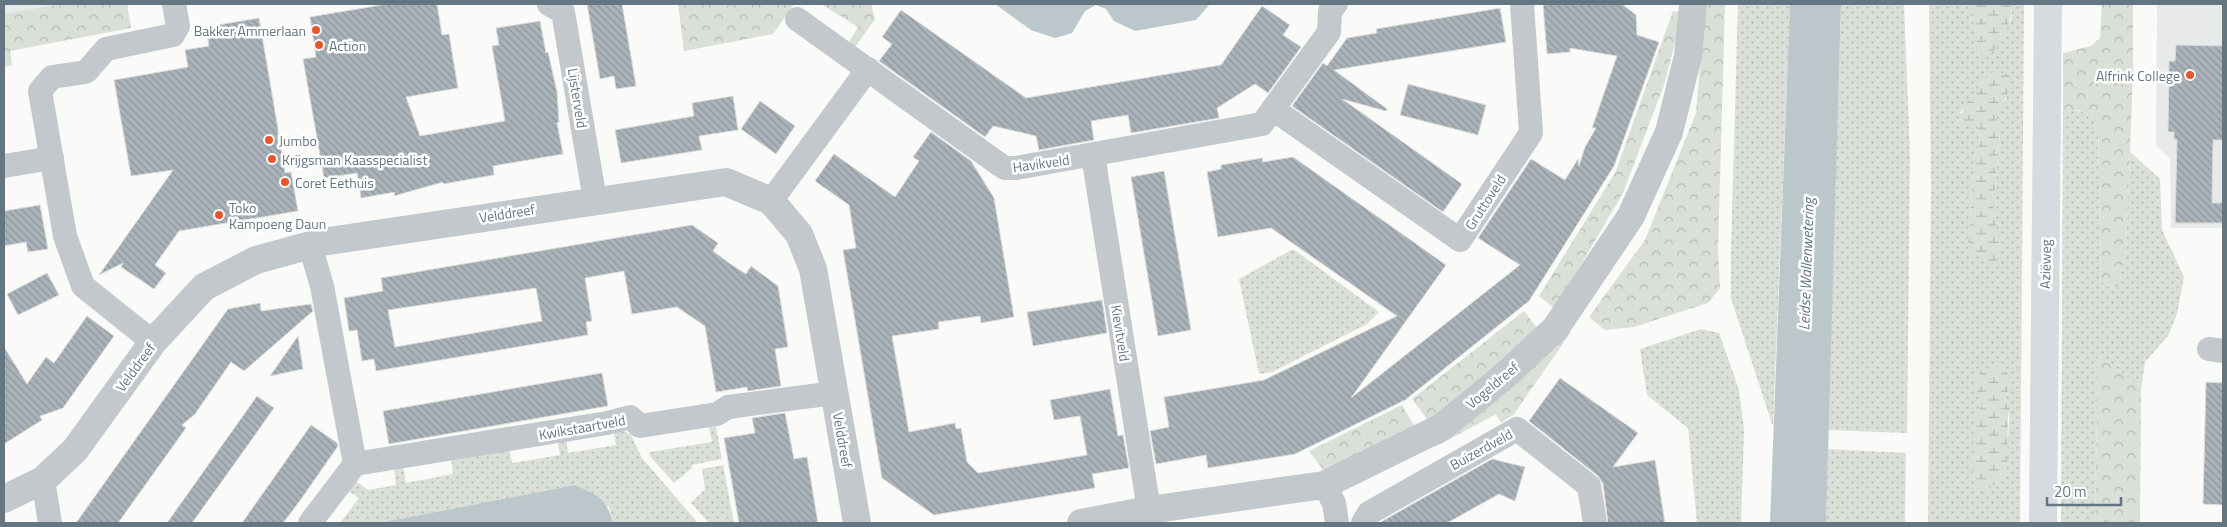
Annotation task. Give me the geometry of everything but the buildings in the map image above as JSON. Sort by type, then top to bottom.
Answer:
[{"type":"main road","name":"Aziëweg","points":[[2043,523],[2048,4]]},
{"type":"street","name":"Lijsterveld","points":[[549,4],[563,12],[594,200]]},
{"type":"street","name":"Havikveld","points":[[797,19],[1005,168],[1040,165],[1093,156],[1262,124],[1329,32],[1330,11],[1336,4]]},
{"type":"street","name":"Gruttoveld","points":[[1273,109],[1460,240],[1530,133],[1522,4]]},
{"type":"street","name":"Vogeldreef","points":[[1081,523],[1149,510],[1324,485],[1442,427],[1502,378],[1555,329],[1631,216],[1669,132],[1688,56],[1692,4]]},
{"type":"street","points":[[153,342],[83,286],[65,236],[40,91],[52,77],[86,72],[106,49],[173,35],[176,15]]},
{"type":"street","points":[[772,201],[868,69]]},
{"type":"street","name":"Kievitveld","points":[[1093,156],[1149,510]]},
{"type":"street","points":[[4,166],[52,158]]},
{"type":"street","name":"Velddreef","points":[[4,499],[43,480],[75,450],[153,342],[204,287],[256,260],[310,244],[594,200],[726,182],[772,201],[799,234],[813,269],[857,523]]},
{"type":"street","points":[[310,244],[322,286],[355,464],[310,523]]},
{"type":"street","name":"Kwikstaartveld","points":[[355,464],[607,423],[630,417],[640,426],[717,414],[728,407],[834,392]]},
{"type":"street","name":"Buizerdveld","points":[[1363,523],[1369,513],[1517,429],[1589,486],[1595,523]]},
{"type":"street","points":[[43,480],[50,523]]},
{"type":"street","points":[[1324,485],[1334,502],[1338,523]]},
{"type":"shaded area","points":[[4,4],[60,4],[4,14]]},
{"type":"shaded area","name":"Alfrink College","points":[[2157,4],[2223,4],[2223,228],[2171,228],[2170,158],[2156,145]]},
{"type":"green space","points":[[60,4],[127,4],[131,28],[10,51],[12,65],[4,67],[4,14]]},
{"type":"green space","points":[[678,4],[794,4],[773,34],[684,51]]},
{"type":"green space","points":[[821,4],[871,4],[875,19],[855,47],[849,42],[858,27]]},
{"type":"green space","points":[[1705,4],[1725,4],[1718,249],[1720,288],[1708,303],[1634,327],[1605,330],[1589,317],[1645,240],[1696,113]]},
{"type":"green space","points":[[1738,4],[1790,4],[1773,427],[1731,298]]},
{"type":"green space","points":[[1841,4],[1904,4],[1910,155],[1907,433],[1828,430]]},
{"type":"green space","points":[[1929,4],[1967,4],[1977,35],[1977,50],[2011,21],[2012,4],[2024,4],[2020,523],[1928,523],[1931,190]],"holes":[[[1982,81],[2007,98],[1995,111],[2000,132],[1995,190],[1992,197],[1994,215],[1968,247],[1974,159],[1980,140],[1977,121],[1960,113],[1973,98]],[[2011,383],[2006,397],[2009,413],[2008,443],[1973,481],[1974,420],[1982,405]]]},
{"type":"green space","points":[[1967,4],[2012,4],[2008,28],[2001,41],[1985,59],[1977,50],[1977,35]]},
{"type":"green space","points":[[2102,4],[2133,4],[2133,72],[2126,250],[2118,288],[2101,282],[2098,130],[2085,113],[2075,110],[2063,112],[2063,53],[2091,46],[2100,38]]},
{"type":"green space","points":[[1673,11],[1683,13],[1664,85],[1623,193],[1555,309],[1539,296],[1616,171]]},
{"type":"green space","points":[[1993,72],[2009,74],[2010,85],[2005,99],[1995,111],[2000,132],[1995,190],[1992,197],[2000,250],[1997,262],[1988,264],[1980,256],[1973,257],[1968,247],[1974,159],[1980,140],[1977,122],[1966,127],[1958,124],[1972,96]]},
{"type":"green space","points":[[2070,110],[2080,111],[2091,117],[2098,130],[2101,282],[2118,288],[2126,250],[2130,152],[2160,179],[2162,230],[2184,277],[2177,314],[2168,336],[2145,362],[2141,389],[2098,353],[2095,523],[2061,523],[2063,112]]},
{"type":"green space","points":[[1293,249],[1379,312],[1367,324],[1272,372],[1259,374],[1239,279]]},
{"type":"green space","points":[[1524,311],[1541,333],[1431,424],[1412,399]]},
{"type":"green space","points":[[1701,329],[1719,333],[1739,390],[1744,430],[1741,523],[1697,523],[1688,428],[1647,395],[1640,349]]},
{"type":"green space","points":[[1568,331],[1571,332],[1514,414],[1501,423],[1496,414],[1435,447],[1431,441]]},
{"type":"green space","points":[[2098,353],[2141,389],[2140,523],[2095,523]]},
{"type":"green space","points":[[2000,365],[2007,373],[2011,383],[2006,397],[2010,407],[2008,417],[2007,469],[1994,485],[1980,494],[1973,481],[1972,460],[1974,420],[1982,405],[1975,384],[1976,376],[1985,369]]},
{"type":"green space","points":[[1402,405],[1418,432],[1327,475],[1309,451]]},
{"type":"green space","points":[[709,427],[716,427],[722,459],[692,465],[692,468],[674,483],[649,455],[650,452],[712,442]]},
{"type":"green space","points":[[613,429],[621,429],[631,435],[642,458],[698,523],[613,523],[609,507],[575,485],[379,523],[340,523],[359,498],[346,489],[353,479],[368,490],[396,485],[394,468],[403,466],[406,483],[453,474],[451,457],[509,447],[512,463],[560,455],[557,438],[566,437],[568,453],[616,445]]},
{"type":"green space","points":[[1828,449],[1906,453],[1905,523],[1826,523]]},
{"type":"green space","points":[[723,465],[734,523],[709,523],[691,503],[705,489],[702,469]]},
{"type":"water","points":[[995,4],[1210,4],[1196,20],[1135,31],[1114,21],[1106,9],[1096,5],[1085,11],[1072,33],[1055,38],[1031,30]]},
{"type":"water","name":"Leidse Wallenwetering","points":[[1790,4],[1841,4],[1826,523],[1770,523]]},
{"type":"water","points":[[575,485],[590,492],[604,502],[613,523],[379,523]]},
{"type":"place","name":"Bakker Ammerlaan","points":[[316,30]]},
{"type":"place","name":"Action","points":[[319,45]]},
{"type":"place","name":"Alfrink College","points":[[2190,75]]},
{"type":"place","name":"Jumbo","points":[[269,140]]},
{"type":"place","name":"Krijgsman Kaasspecialist","points":[[272,159]]},
{"type":"place","name":"Coret Eethuis","points":[[285,182]]},
{"type":"place","name":"Toko Kampoeng Daun","points":[[219,215]]}]
